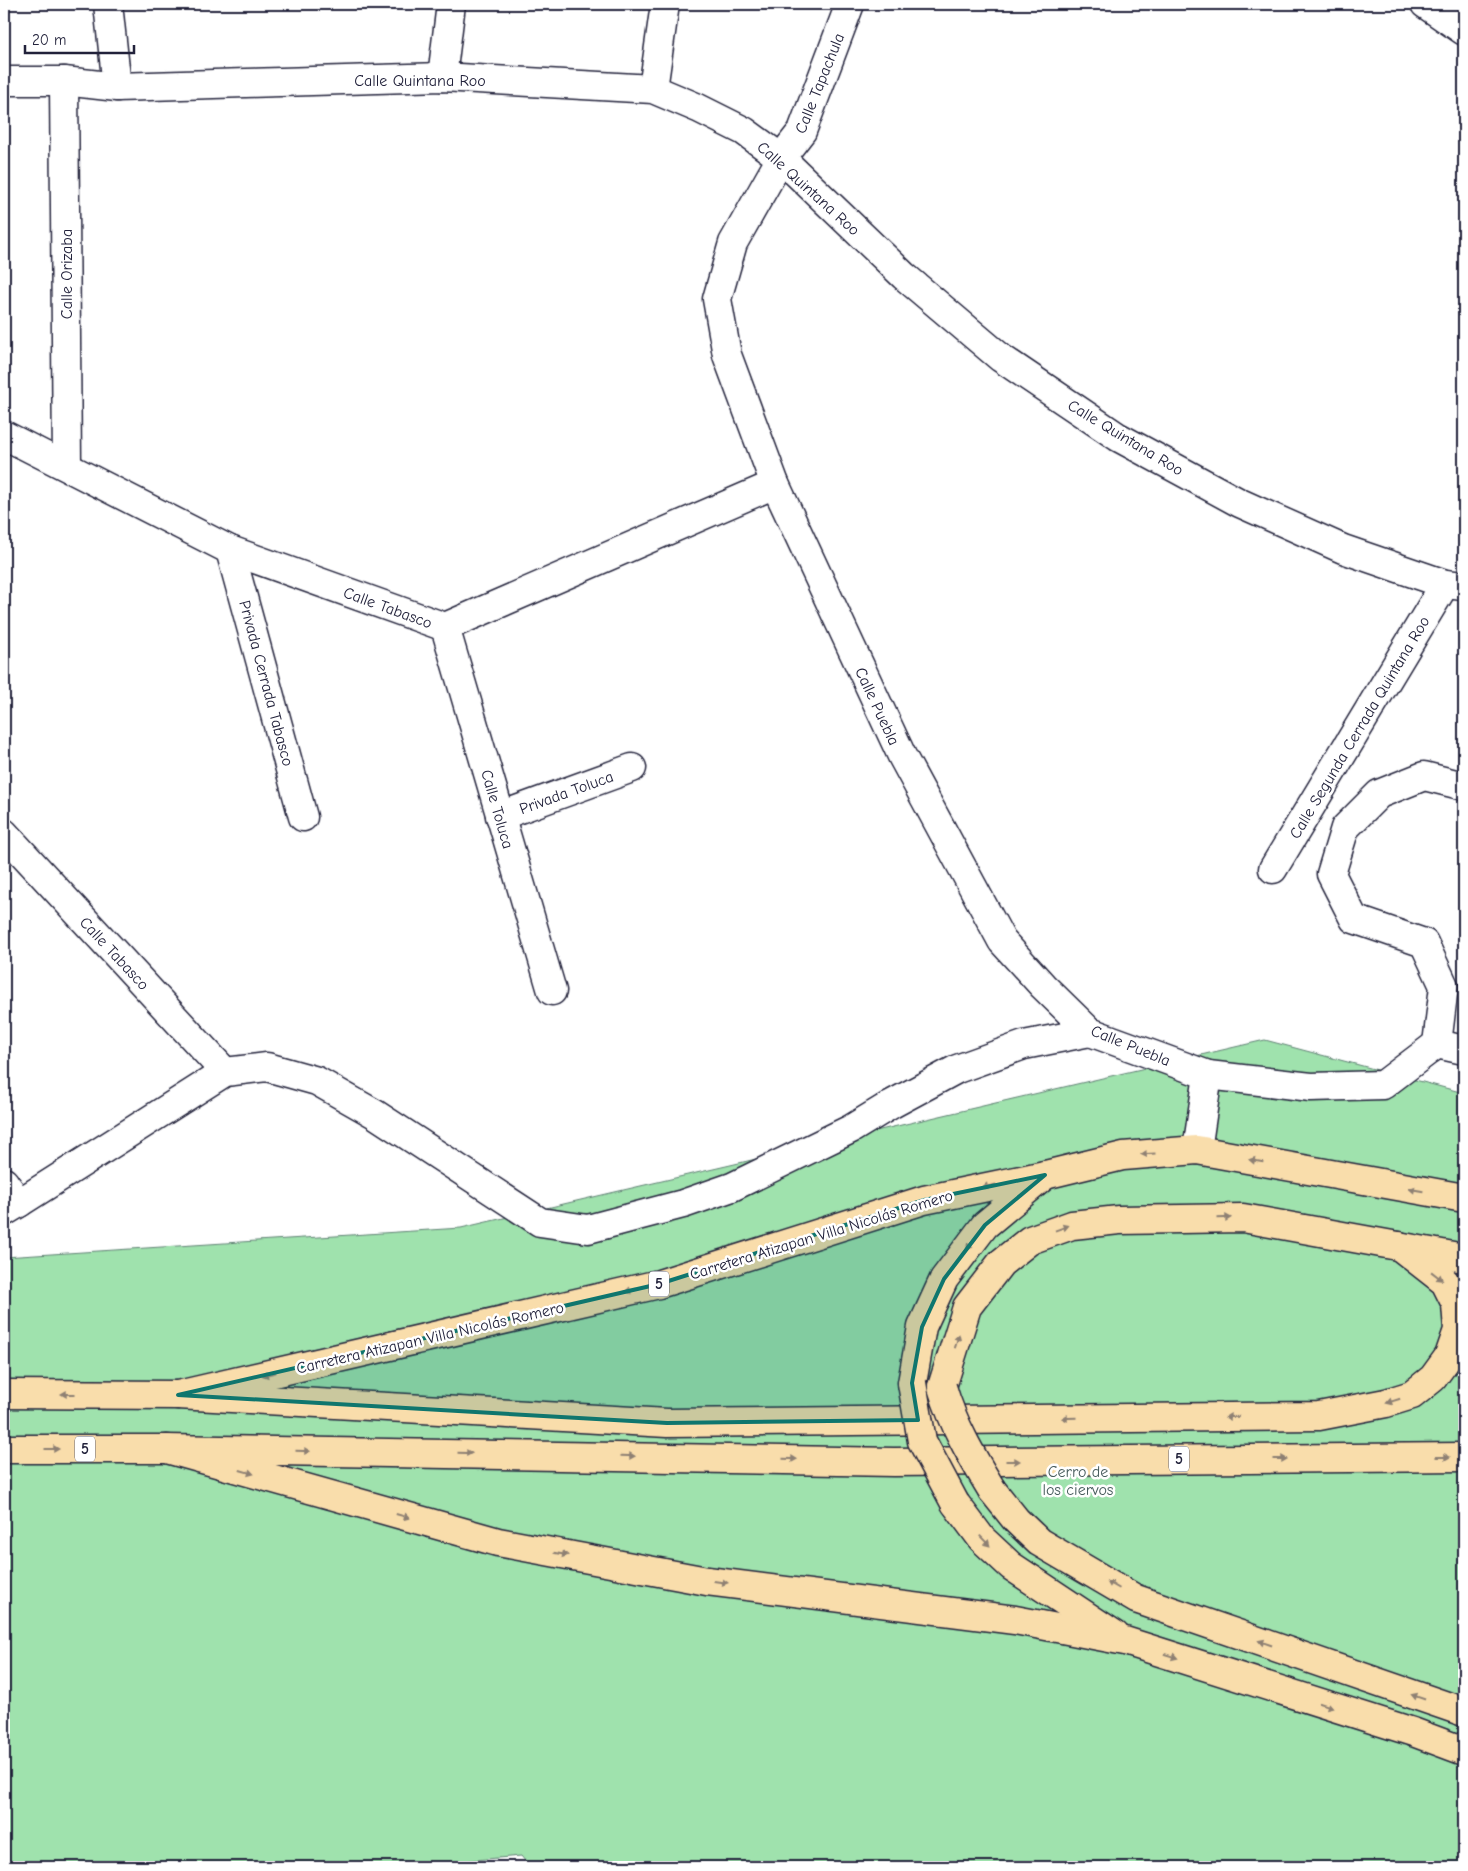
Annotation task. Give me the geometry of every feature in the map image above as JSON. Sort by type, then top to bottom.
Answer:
[{"type":"main road","name":"Carretera Atizapan Villa Nicolás Romero","points":[[4,1394],[178,1395],[660,1284],[924,1200],[1045,1175],[1124,1156],[1197,1150],[1464,1198]]},
{"type":"main road","points":[[1045,1175],[985,1225],[944,1279],[922,1327],[912,1383],[922,1441],[955,1503],[982,1539],[1011,1566],[1124,1641]]},
{"type":"main road","points":[[1464,1258],[1243,1218],[1119,1220],[1072,1225],[1030,1240],[1000,1263],[967,1307],[942,1387],[948,1407],[964,1444],[992,1490],[1016,1520],[1039,1542],[1136,1599],[1464,1712]]},
{"type":"main road","points":[[178,1395],[667,1423],[1319,1416],[1386,1403],[1412,1395],[1433,1378],[1449,1356],[1458,1330],[1456,1304],[1445,1282],[1399,1246]]},
{"type":"main road","name":"5","points":[[4,1449],[166,1449],[894,1462],[1464,1457]]},
{"type":"main road","points":[[166,1449],[498,1542],[707,1581],[1014,1620],[1124,1641],[1404,1729],[1464,1751]]},
{"type":"street","points":[[108,4],[117,87]]},
{"type":"street","points":[[442,78],[452,4]]},
{"type":"street","points":[[652,89],[665,4]]},
{"type":"street","name":"Calle Tapachula","points":[[781,158],[802,131],[850,4]]},
{"type":"street","name":"Calle Quintana Roo","points":[[4,82],[64,81],[117,87],[442,78],[652,89],[698,108],[744,131],[781,158],[904,276],[1001,358],[1118,437],[1240,503],[1343,549],[1455,585]]},
{"type":"street","name":"Calle Orizaba","points":[[64,81],[67,466]]},
{"type":"street","name":"Calle Puebla","points":[[781,158],[733,243],[717,299],[727,355],[775,484],[902,756],[1002,941],[1043,986],[1090,1032],[1208,1075],[1311,1088],[1383,1084],[1437,1044]]},
{"type":"street","name":"Calle Tabasco","points":[[4,435],[230,550],[445,627],[775,484]]},
{"type":"street","name":"Privada Cerrada Tabasco","points":[[230,550],[303,817]]},
{"type":"street","name":"Calle Segunda Cerrada Quintana Roo","points":[[1273,869],[1455,585]]},
{"type":"street","name":"Calle Toluca","points":[[445,627],[552,991]]},
{"type":"street","name":"Privada Toluca","points":[[500,816],[632,768]]},
{"type":"street","points":[[1464,786],[1424,776],[1380,794],[1345,828],[1330,874],[1354,919],[1424,943],[1444,986],[1437,1044],[1464,1050]]},
{"type":"street","name":"Calle Tabasco","points":[[4,833],[225,1072]]},
{"type":"street","points":[[4,1182],[12,1208],[225,1072],[267,1067],[317,1081],[375,1114],[540,1222],[588,1229],[675,1206],[732,1187],[851,1129],[892,1104],[957,1069],[1024,1045],[1090,1032]]},
{"type":"street","points":[[1197,1150],[1208,1075]]},
{"type":"highlighted area","points":[[1045,1175],[985,1225],[944,1279],[922,1327],[912,1383],[918,1420],[667,1423],[178,1395],[659,1284],[924,1200]]},
{"type":"green space","name":"Cerro de los ciervos","points":[[1265,1040],[1464,1093],[1464,1867],[530,1867],[521,1856],[394,1867],[4,1867],[4,1257],[461,1228]]}]
